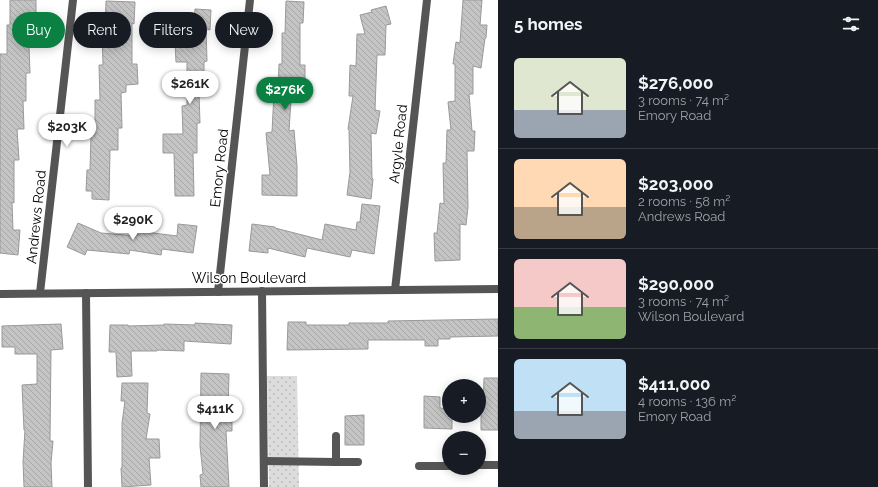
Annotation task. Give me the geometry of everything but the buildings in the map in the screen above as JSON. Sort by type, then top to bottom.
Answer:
[{"type":"street","name":"Andrews Road","points":[[40,293],[73,0]]},
{"type":"street","name":"Emory Road","points":[[218,292],[250,0]]},
{"type":"street","name":"Argyle Road","points":[[395,290],[427,0]]},
{"type":"street","name":"Wilson Boulevard","points":[[0,294],[498,289]]},
{"type":"street","points":[[262,291],[264,487]]},
{"type":"street","points":[[86,293],[88,487]]},
{"type":"street","points":[[336,436],[336,462]]},
{"type":"street","points":[[264,461],[358,462]]},
{"type":"street","points":[[486,465],[498,465]]},
{"type":"street","points":[[419,466],[442,466]]},
{"type":"shaded area","points":[[267,376],[297,376],[299,487],[269,487]]}]
